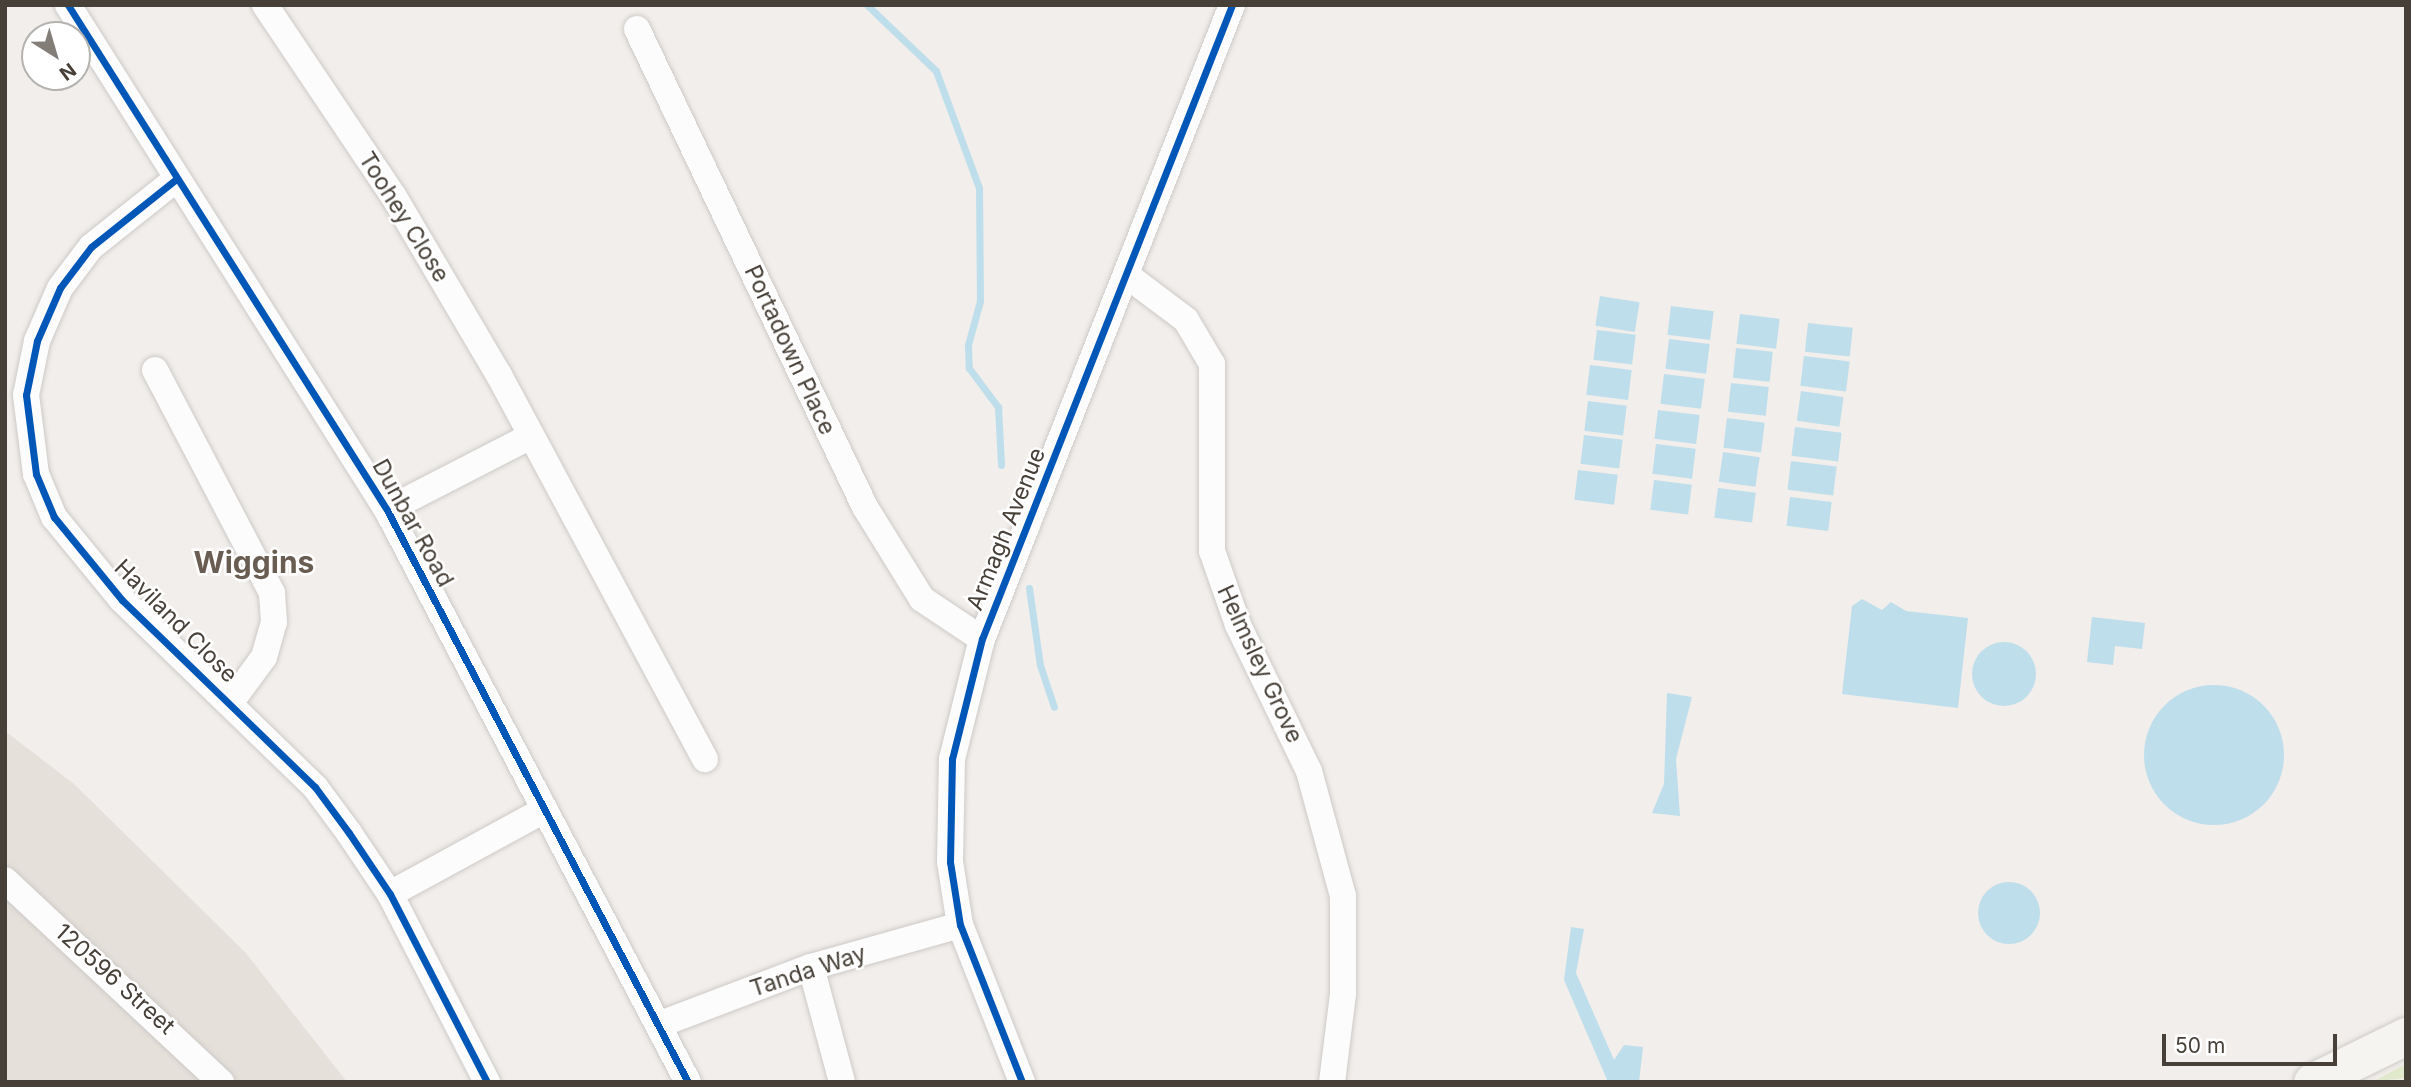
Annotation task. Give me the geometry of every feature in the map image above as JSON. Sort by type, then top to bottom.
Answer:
[{"type":"street","name":"Dunbar Road","points":[[68,5],[175,180],[387,510],[688,1082]]},
{"type":"street","name":"Toohey Close","points":[[265,5],[394,197],[531,436],[705,759]]},
{"type":"street","name":"Armagh Avenue","points":[[1022,1082],[960,925],[948,808],[952,759],[982,639],[1129,277],[1232,5]]},
{"type":"street","name":"Portadown Place","points":[[637,29],[865,508],[922,599],[982,639]]},
{"type":"street","name":"Haviland Close","points":[[175,180],[91,247],[60,288],[37,341],[26,395],[27,437],[54,517],[122,600],[231,702],[315,787],[390,894],[487,1082]]},
{"type":"street","name":"Helmsley Grove","points":[[1129,277],[1186,320],[1212,364],[1212,551],[1238,625],[1309,771],[1343,896],[1343,994],[1332,1082]]},
{"type":"street","points":[[155,370],[272,593],[274,622],[264,657],[231,702]]},
{"type":"street","points":[[387,510],[531,436]]},
{"type":"street","points":[[390,894],[544,810]]},
{"type":"street","name":"120596 Street","points":[[5,880],[221,1082]]},
{"type":"street","name":"Tanda Way","points":[[658,1024],[811,967],[960,925]]},
{"type":"street","points":[[811,967],[842,1082]]},
{"type":"street","points":[[2312,1082],[2406,1036]]},
{"type":"shaded area","points":[[5,731],[74,784],[245,952],[347,1082],[5,1082]]},
{"type":"green space","points":[[2406,1064],[2406,1078],[2372,1082]]},
{"type":"water","points":[[1600,296],[1640,302],[1635,332],[1595,326]]},
{"type":"water","points":[[1671,306],[1714,311],[1710,340],[1667,335]]},
{"type":"water","points":[[1740,314],[1780,319],[1776,349],[1736,344]]},
{"type":"water","points":[[1808,323],[1853,328],[1850,357],[1805,352]]},
{"type":"water","points":[[1597,330],[1636,335],[1632,365],[1593,360]]},
{"type":"water","points":[[1669,339],[1710,344],[1706,374],[1665,369]]},
{"type":"water","points":[[1736,348],[1773,352],[1770,382],[1733,378]]},
{"type":"water","points":[[1804,356],[1850,362],[1846,391],[1800,386]]},
{"type":"water","points":[[1590,365],[1632,370],[1628,400],[1586,395]]},
{"type":"water","points":[[1664,374],[1705,379],[1701,409],[1660,404]]},
{"type":"water","points":[[1731,383],[1769,387],[1766,416],[1728,412]]},
{"type":"water","points":[[1801,391],[1844,397],[1839,427],[1797,421]]},
{"type":"water","points":[[1588,401],[1627,406],[1623,436],[1584,431]]},
{"type":"water","points":[[1658,410],[1700,415],[1696,444],[1654,439]]},
{"type":"water","points":[[1727,418],[1765,423],[1761,452],[1723,448]]},
{"type":"water","points":[[1795,427],[1842,433],[1838,462],[1791,456]]},
{"type":"water","points":[[1584,435],[1623,440],[1619,469],[1580,464]]},
{"type":"water","points":[[1656,444],[1696,449],[1692,479],[1652,474]]},
{"type":"water","points":[[1723,452],[1760,457],[1755,487],[1719,482]]},
{"type":"water","points":[[1791,461],[1837,467],[1833,495],[1787,490]]},
{"type":"water","points":[[1578,470],[1618,475],[1614,505],[1574,500]]},
{"type":"water","points":[[1654,480],[1692,485],[1688,514],[1650,510]]},
{"type":"water","points":[[1718,488],[1756,493],[1752,522],[1714,518]]},
{"type":"water","points":[[1790,497],[1832,502],[1828,531],[1786,526]]},
{"type":"water","points":[[1862,599],[1882,610],[1891,602],[1906,611],[1968,618],[1958,708],[1842,694],[1852,606]]},
{"type":"water","points":[[2092,617],[2145,623],[2142,649],[2115,646],[2113,665],[2087,662]]},
{"type":"water","points":[[2004,642],[2022,648],[2030,656],[2036,674],[2030,692],[2022,700],[2004,706],[1986,700],[1978,692],[1972,674],[1978,656],[1986,648]]},
{"type":"water","points":[[2214,685],[2241,690],[2263,706],[2279,728],[2284,755],[2279,782],[2263,804],[2241,820],[2214,825],[2187,820],[2165,804],[2149,782],[2144,755],[2149,728],[2165,706],[2187,690]]},
{"type":"water","points":[[1667,693],[1692,697],[1676,759],[1680,816],[1652,813],[1664,784]]},
{"type":"water","points":[[2003,882],[2015,882],[2031,891],[2038,901],[2038,925],[2031,935],[2015,944],[2003,944],[1992,939],[1983,930],[1978,919],[1978,907],[1983,896],[1992,887]]},
{"type":"water","points":[[1571,927],[1584,929],[1576,973],[1614,1060],[1624,1045],[1643,1047],[1639,1082],[1608,1082],[1564,980]]},
{"type":"waterway","points":[[867,5],[936,71],[979,188],[980,301],[968,345],[969,368],[998,407],[1001,465]]},
{"type":"waterway","points":[[1029,588],[1040,665],[1054,707]]},
{"type":"cycle path","points":[[68,5],[387,510],[688,1082]]},
{"type":"cycle path","points":[[1022,1082],[960,925],[950,862],[952,759],[982,639],[1232,5]]},
{"type":"cycle path","points":[[175,180],[91,247],[60,288],[37,341],[26,395],[36,474],[54,517],[122,600],[315,787],[390,894],[487,1082]]},
{"type":"district","name":"Wiggins","points":[[254,562]]}]
